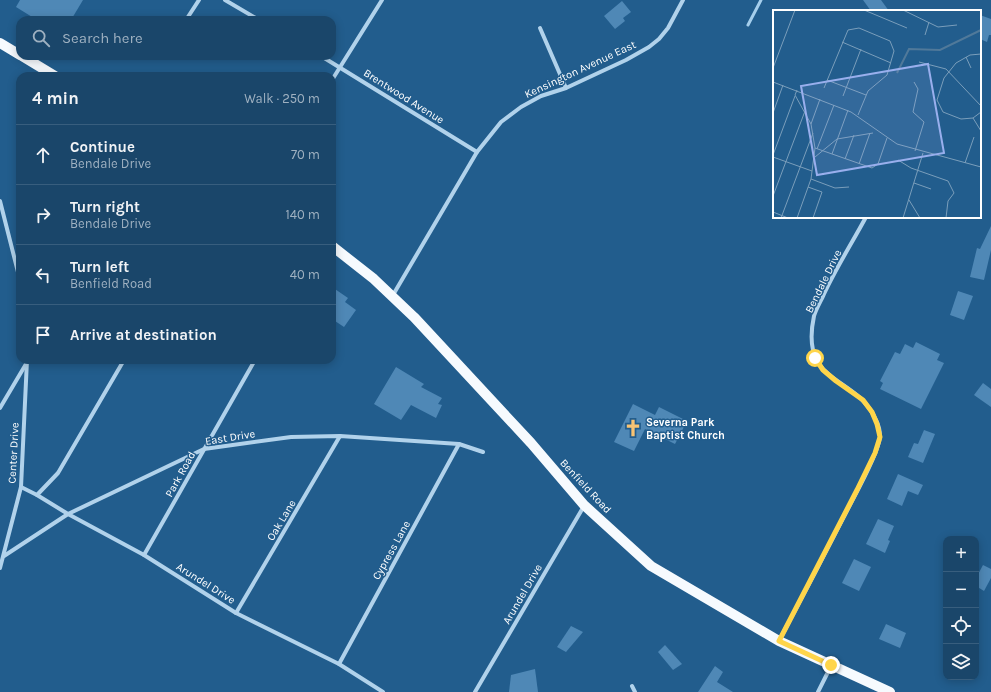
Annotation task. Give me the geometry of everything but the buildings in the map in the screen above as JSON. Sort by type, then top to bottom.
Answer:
[{"type":"main road","points":[[0,42],[16,52]]},
{"type":"main road","points":[[29,60],[49,72]]},
{"type":"main road","name":"Benfield Road","points":[[336,249],[374,279],[392,296],[531,443],[584,505],[651,566],[779,641],[890,692]]},
{"type":"street","points":[[189,16],[199,0]]},
{"type":"street","points":[[225,0],[252,16]]},
{"type":"street","points":[[336,74],[382,0]]},
{"type":"street","name":"Kensington Avenue East","points":[[392,296],[478,152],[501,122],[521,106],[541,96],[566,88],[626,60],[649,47],[659,39],[668,28],[683,0]]},
{"type":"street","points":[[540,28],[566,88]]},
{"type":"street","name":"Brentwood Avenue","points":[[328,60],[478,152]]},
{"type":"street","points":[[0,201],[16,264]]},
{"type":"street","name":"Bendale Drive","points":[[779,641],[857,490],[875,453],[880,437],[877,424],[868,406],[863,400],[823,370],[815,358],[812,345],[814,315],[828,285],[865,218]]},
{"type":"street","points":[[0,408],[25,364]]},
{"type":"street","name":"Center Drive","points":[[0,568],[21,487],[27,364]]},
{"type":"street","points":[[37,495],[58,473],[122,364]]},
{"type":"street","name":"Park Road","points":[[144,555],[253,364]]},
{"type":"street","name":"East Drive","points":[[4,556],[68,514],[204,449],[291,437],[340,436],[459,444],[483,452]]},
{"type":"street","name":"Oak Lane","points":[[236,613],[340,436]]},
{"type":"street","name":"Cypress Lane","points":[[339,664],[459,444]]},
{"type":"street","name":"Arundel Drive","points":[[21,487],[144,555],[236,613],[339,664],[382,692]]},
{"type":"street","name":"Arundel Drive","points":[[475,692],[584,505]]},
{"type":"street","points":[[818,692],[831,665]]},
{"type":"street","points":[[632,686],[635,692]]},
{"type":"waterway","points":[[748,25],[761,0]]},
{"type":"place","name":"Severna Park Baptist Church","points":[[633,428]]},
{"type":"route","points":[[815,358],[823,370],[863,400],[872,412],[880,437],[875,453],[857,490],[779,641],[831,665]]}]
